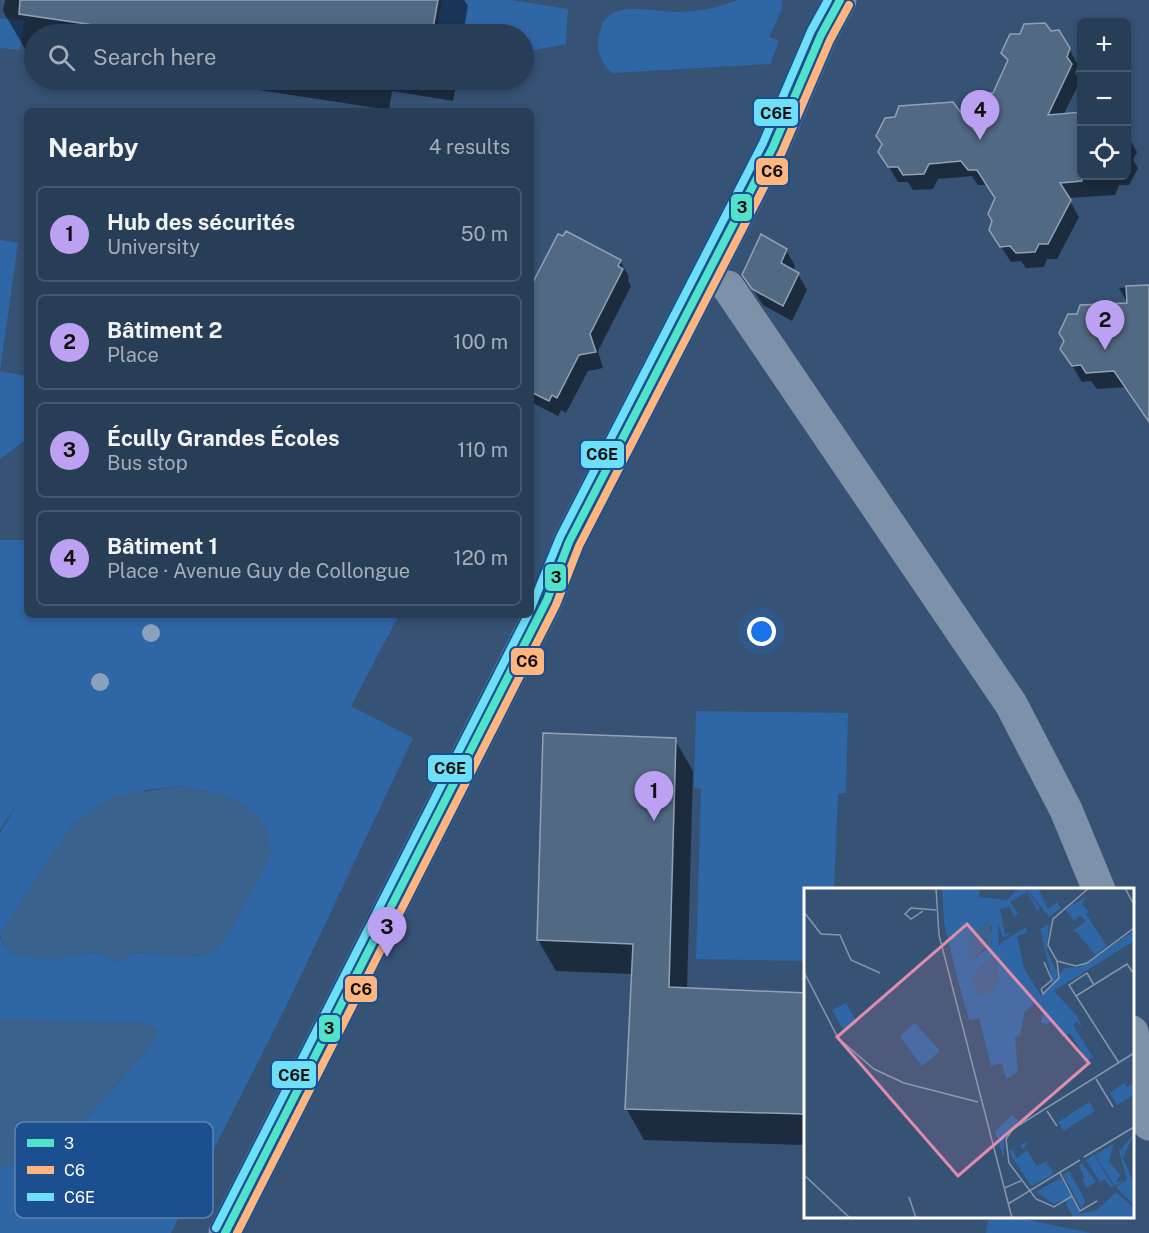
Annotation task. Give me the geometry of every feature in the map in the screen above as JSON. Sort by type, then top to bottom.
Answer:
[{"type":"main road","points":[[225,1233],[547,600],[569,542],[773,147],[821,35],[840,0]]},
{"type":"lane","points":[[728,287],[1011,704],[1066,810],[1097,888]]},
{"type":"lane","points":[[1134,1043],[1149,1124]]},
{"type":"shaded area","points":[[442,0],[511,0],[568,9],[566,44],[534,50],[534,24],[438,24]]},
{"type":"shaded area","points":[[737,0],[782,0],[782,9],[769,37],[779,41],[770,64],[613,73],[602,61],[598,45],[601,27],[610,15],[618,11],[637,9],[692,11]]},
{"type":"shaded area","points":[[0,18],[24,21],[20,50],[0,48]]},
{"type":"shaded area","points":[[0,240],[18,243],[0,371]]},
{"type":"shaded area","points":[[0,371],[24,375],[24,441],[0,459]]},
{"type":"shaded area","points":[[0,540],[24,540],[24,618],[397,618],[351,706],[413,738],[285,1009],[213,1150],[213,1122],[83,1122],[151,1045],[158,1032],[148,1023],[0,1020],[0,938],[7,950],[16,955],[54,959],[91,952],[105,954],[116,962],[134,953],[201,956],[222,795],[182,786],[145,790],[46,862],[0,936],[0,833],[17,804],[0,830]]},
{"type":"shaded area","points":[[696,711],[848,713],[846,793],[838,794],[834,888],[804,888],[804,961],[696,959],[701,789],[694,788]]},
{"type":"shaded area","points":[[182,786],[222,795],[248,807],[265,825],[272,854],[226,939],[214,953],[187,957],[165,956],[149,952],[134,953],[116,962],[105,954],[91,952],[54,959],[16,955],[7,950],[0,936],[46,862],[74,823],[110,797]]},
{"type":"shaded area","points":[[0,1020],[148,1023],[158,1032],[151,1045],[83,1122],[15,1122],[15,1164],[0,1168]]},
{"type":"shaded area","points":[[15,1164],[15,1218],[179,1218],[171,1233],[0,1233],[0,1168]]},
{"type":"shaded area","points":[[989,1218],[1018,1218],[1091,1233],[986,1233]]},
{"type":"building","points":[[20,0],[438,0],[434,24],[87,24],[19,14]]},
{"type":"building","points":[[1045,23],[1051,31],[1059,30],[1070,48],[1067,57],[1072,64],[1048,115],[1077,112],[1077,180],[1082,181],[1060,183],[1071,200],[1048,244],[1039,244],[1035,252],[1016,253],[1010,246],[1000,247],[989,230],[992,221],[988,214],[995,198],[977,170],[968,170],[961,161],[929,164],[924,174],[903,175],[898,167],[888,167],[878,152],[882,144],[876,136],[885,118],[895,117],[899,106],[953,102],[974,130],[1008,60],[1001,53],[1010,34],[1020,34],[1024,24]]},
{"type":"building","points":[[566,231],[621,260],[618,266],[623,269],[590,334],[596,352],[579,355],[557,398],[552,395],[549,401],[534,394],[534,280],[558,234],[563,236]]},
{"type":"building","points":[[761,234],[787,249],[781,263],[799,273],[783,306],[752,289],[742,275]]},
{"type":"building","points":[[1149,285],[1149,422],[1114,371],[1086,373],[1081,365],[1072,366],[1060,349],[1064,341],[1059,333],[1068,314],[1077,314],[1080,305],[1127,303],[1126,286]]},
{"type":"building","points":[[543,733],[676,738],[669,987],[804,993],[804,1114],[625,1109],[633,944],[537,940]]},
{"type":"transit line","name":"C6E","points":[[534,601],[560,537],[763,143],[811,31],[828,0]]},
{"type":"transit line","name":"3","points":[[225,1233],[547,600],[569,542],[773,147],[821,35],[840,0]]},
{"type":"transit line","name":"C6","points":[[237,1233],[556,605],[579,546],[782,152],[830,40],[849,5]]},
{"type":"transit line","name":"C6E","points":[[216,1228],[526,618]]},
{"type":"place","name":"Bâtiment 1","points":[[980,140]]},
{"type":"place","name":"Bâtiment 2","points":[[1105,350]]},
{"type":"place","name":"Hub des sécurités","points":[[654,821]]},
{"type":"place","name":"Écully Grandes Écoles","points":[[387,957]]}]
